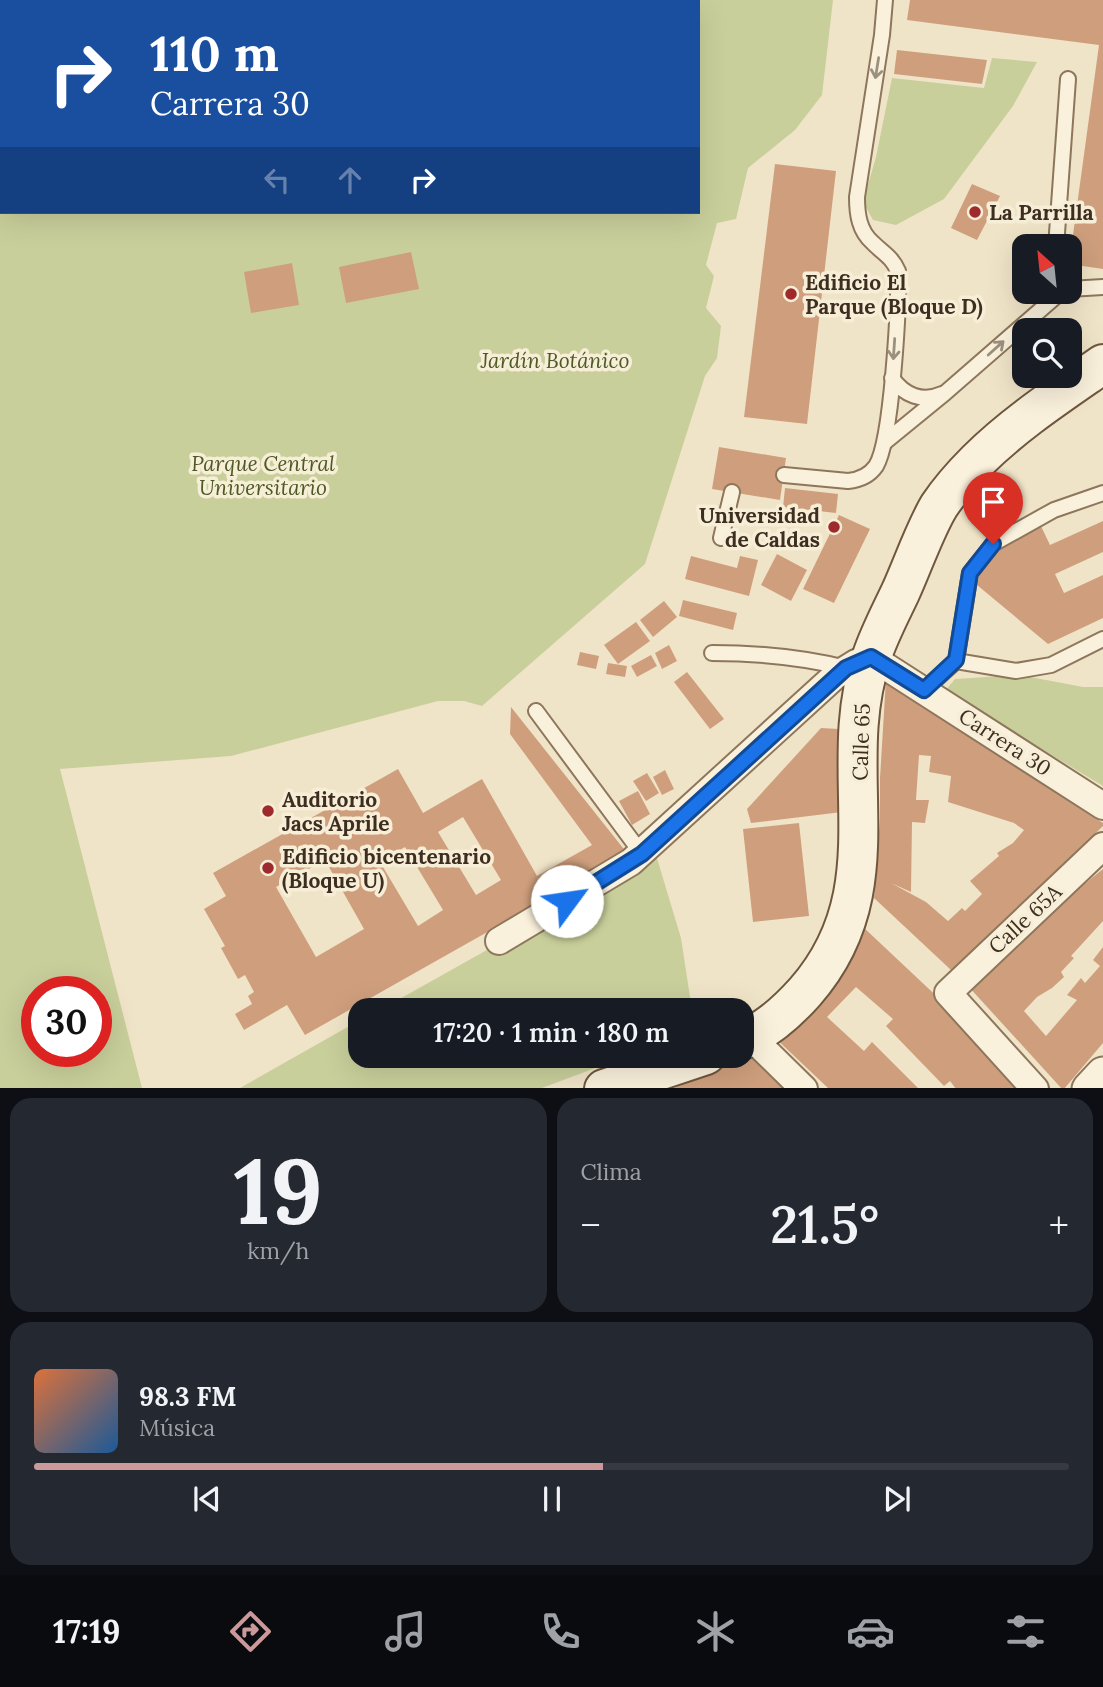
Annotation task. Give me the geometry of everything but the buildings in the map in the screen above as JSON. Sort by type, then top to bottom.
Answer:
[{"type":"main road","name":"Calle 65","points":[[754,1033],[791,1007],[818,977],[837,945],[847,921],[853,901],[858,863],[858,662],[939,506],[977,461],[1030,416],[1103,364]]},
{"type":"main road","points":[[604,1088],[666,1068]]},
{"type":"street","name":"Carrera 30","points":[[858,662],[924,690],[1103,806]]},
{"type":"street","points":[[499,941],[642,854],[858,662]]},
{"type":"street","name":"Calle 65A","points":[[1035,1088],[948,993],[1103,846]]},
{"type":"street","points":[[754,1046],[804,1088]]},
{"type":"street","points":[[1089,1088],[1103,1074]]},
{"type":"lane","points":[[784,475],[858,480],[873,471],[885,442],[892,378],[898,271],[894,261],[872,243],[862,228],[857,215],[857,197],[885,0]]},
{"type":"lane","points":[[1057,234],[1068,79]]},
{"type":"lane","points":[[1082,287],[1103,287]]},
{"type":"lane","points":[[885,442],[945,393],[1045,304]]},
{"type":"lane","points":[[892,378],[897,386],[915,397],[935,397],[945,393]]},
{"type":"lane","points":[[722,538],[732,492]]},
{"type":"lane","points":[[924,690],[956,660],[970,573],[993,544],[1054,510],[1103,494]]},
{"type":"lane","points":[[956,660],[1016,671],[1051,665],[1103,639]]},
{"type":"lane","points":[[712,653],[758,653],[858,662]]},
{"type":"lane","points":[[536,711],[642,854]]},
{"type":"green space","name":"Parque Central Universitario","points":[[700,0],[833,0],[822,95],[795,130],[748,168],[736,219],[717,223],[706,265],[714,276],[706,308],[721,326],[717,358],[705,376],[645,564],[482,706],[464,701],[438,701],[231,756],[60,769],[142,1088],[0,1088],[0,214],[700,214]]},
{"type":"green space","points":[[992,58],[1037,62],[1013,106],[944,199],[896,225],[873,220],[863,202],[876,157],[892,78],[984,88]]},
{"type":"green space","points":[[1020,675],[1083,687],[1103,687],[1103,786],[945,691],[955,679]]},
{"type":"green space","points":[[656,855],[681,938],[690,998],[401,998]]},
{"type":"green space","points":[[348,1027],[348,1068],[595,1068],[542,1088],[240,1088]]},
{"type":"place","name":"La Parrilla","points":[[975,212]]},
{"type":"place","name":"Edificio El Parque (Bloque D)","points":[[791,294]]},
{"type":"place","name":"Universidad de Caldas","points":[[834,527]]},
{"type":"place","name":"Auditorio Jacs Aprile","points":[[268,811]]},
{"type":"place","name":"Edificio bicentenario (Bloque U)","points":[[268,868]]},
{"type":"route","points":[[567,901],[642,854],[846,668],[871,657],[924,690],[956,660],[970,573],[993,544]]},
{"type":"park label","name":"Jardín Botánico","points":[[555,360]]}]
